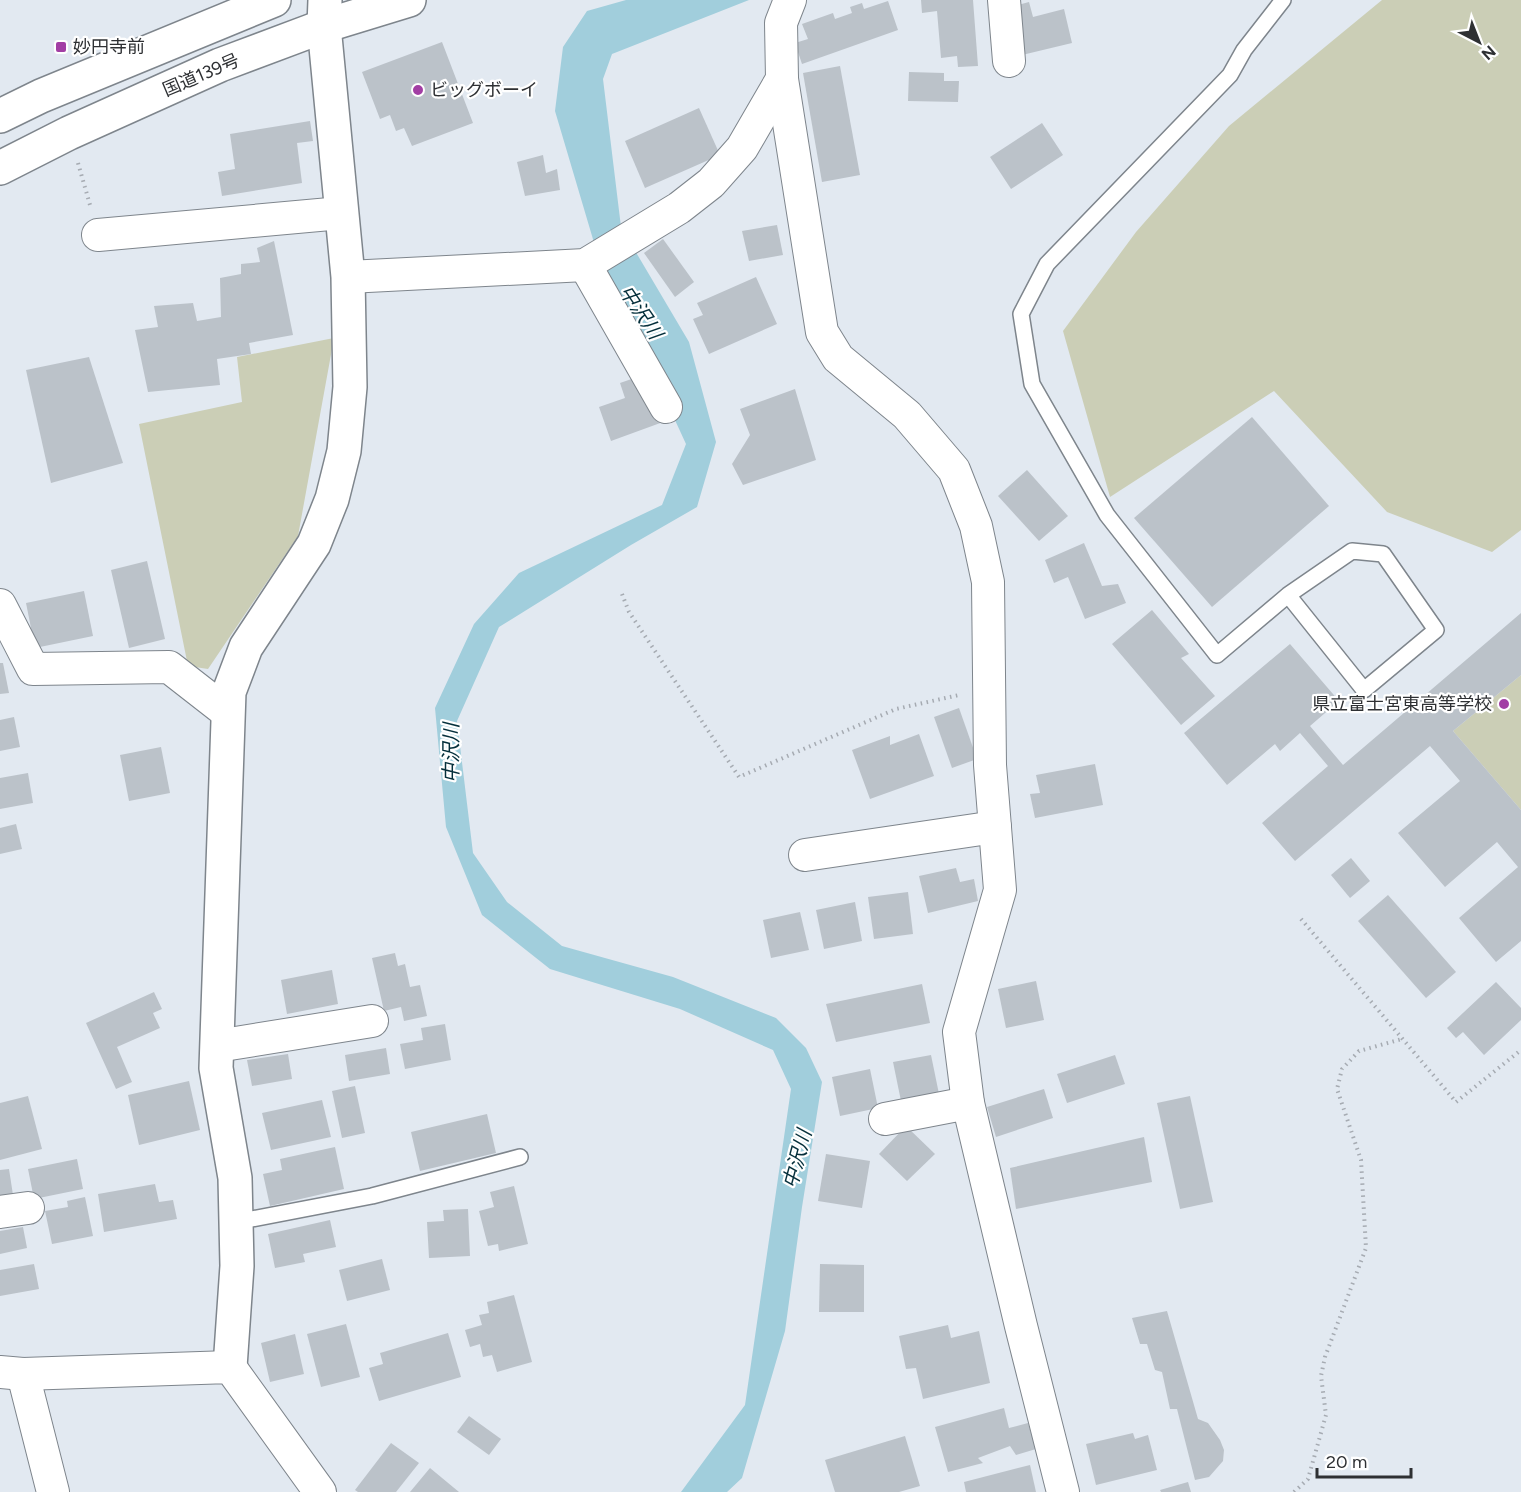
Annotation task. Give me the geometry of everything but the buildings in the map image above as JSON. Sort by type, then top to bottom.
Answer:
[{"type":"main road","points":[[0,116],[41,96],[274,0]]},
{"type":"main road","name":"国道139号","points":[[0,168],[69,133],[220,65],[324,13],[409,0]]},
{"type":"main road","points":[[230,1367],[237,1266],[235,1178],[216,1068],[229,692],[246,647],[314,544],[332,499],[344,451],[350,387],[348,277],[340,213],[324,13]]},
{"type":"street","points":[[790,0],[781,23],[782,79],[822,332],[838,358],[907,416],[954,470],[976,526],[988,582],[990,765],[1000,891],[959,1032],[968,1103],[1063,1492]]},
{"type":"street","points":[[1004,0],[1009,61]]},
{"type":"street","points":[[348,277],[585,265],[679,208],[711,183],[742,148],[782,79]]},
{"type":"street","points":[[98,235],[340,213]]},
{"type":"street","points":[[585,265],[666,407]]},
{"type":"street","points":[[0,605],[33,669],[169,667],[228,713]]},
{"type":"street","points":[[805,855],[995,827]]},
{"type":"street","points":[[217,1046],[372,1022]]},
{"type":"street","points":[[885,1119],[968,1103]]},
{"type":"street","points":[[53,1492],[12,1373],[230,1367],[320,1492]]},
{"type":"lane","points":[[1283,0],[1244,50],[1230,75],[1047,264],[1021,314],[1032,384],[1107,515],[1217,655],[1288,595],[1352,551],[1383,554],[1437,630],[1364,690],[1288,595]]},
{"type":"lane","points":[[236,1222],[372,1196],[520,1157]]},
{"type":"path","points":[[69,133],[98,235]]},
{"type":"path","points":[[622,594],[629,612],[738,777],[896,709],[989,689]]},
{"type":"path","points":[[1301,919],[1456,1102],[1521,1050]]},
{"type":"path","points":[[1294,1492],[1308,1479],[1326,1415],[1321,1376],[1325,1357],[1366,1248],[1361,1160],[1337,1089],[1342,1069],[1359,1051],[1402,1039]]},
{"type":"green space","points":[[1382,0],[1521,0],[1521,530],[1492,552],[1387,512],[1274,391],[1110,497],[1063,331],[1136,232],[1229,126]]},
{"type":"green space","points":[[334,338],[298,536],[208,669],[188,666],[139,424],[242,402],[237,357]]},
{"type":"green space","points":[[1521,675],[1521,810],[1453,731]]},
{"type":"water","name":"中沢川","points":[[626,0],[749,0],[612,54],[603,79],[621,227],[689,342],[716,442],[697,507],[499,627],[457,721],[473,853],[507,902],[562,946],[673,977],[776,1018],[806,1048],[822,1082],[785,1331],[742,1478],[727,1492],[681,1492],[745,1405],[791,1089],[773,1050],[680,1009],[550,969],[482,915],[446,827],[435,708],[474,624],[519,573],[662,505],[686,444],[595,246],[555,111],[563,47],[587,11]]},
{"type":"place","name":"妙円寺前","points":[[61,47]]},
{"type":"place","name":"ビッグボーイ","points":[[418,90]]},
{"type":"place","name":"県立富士宮東高等学校","points":[[1504,704]]}]
